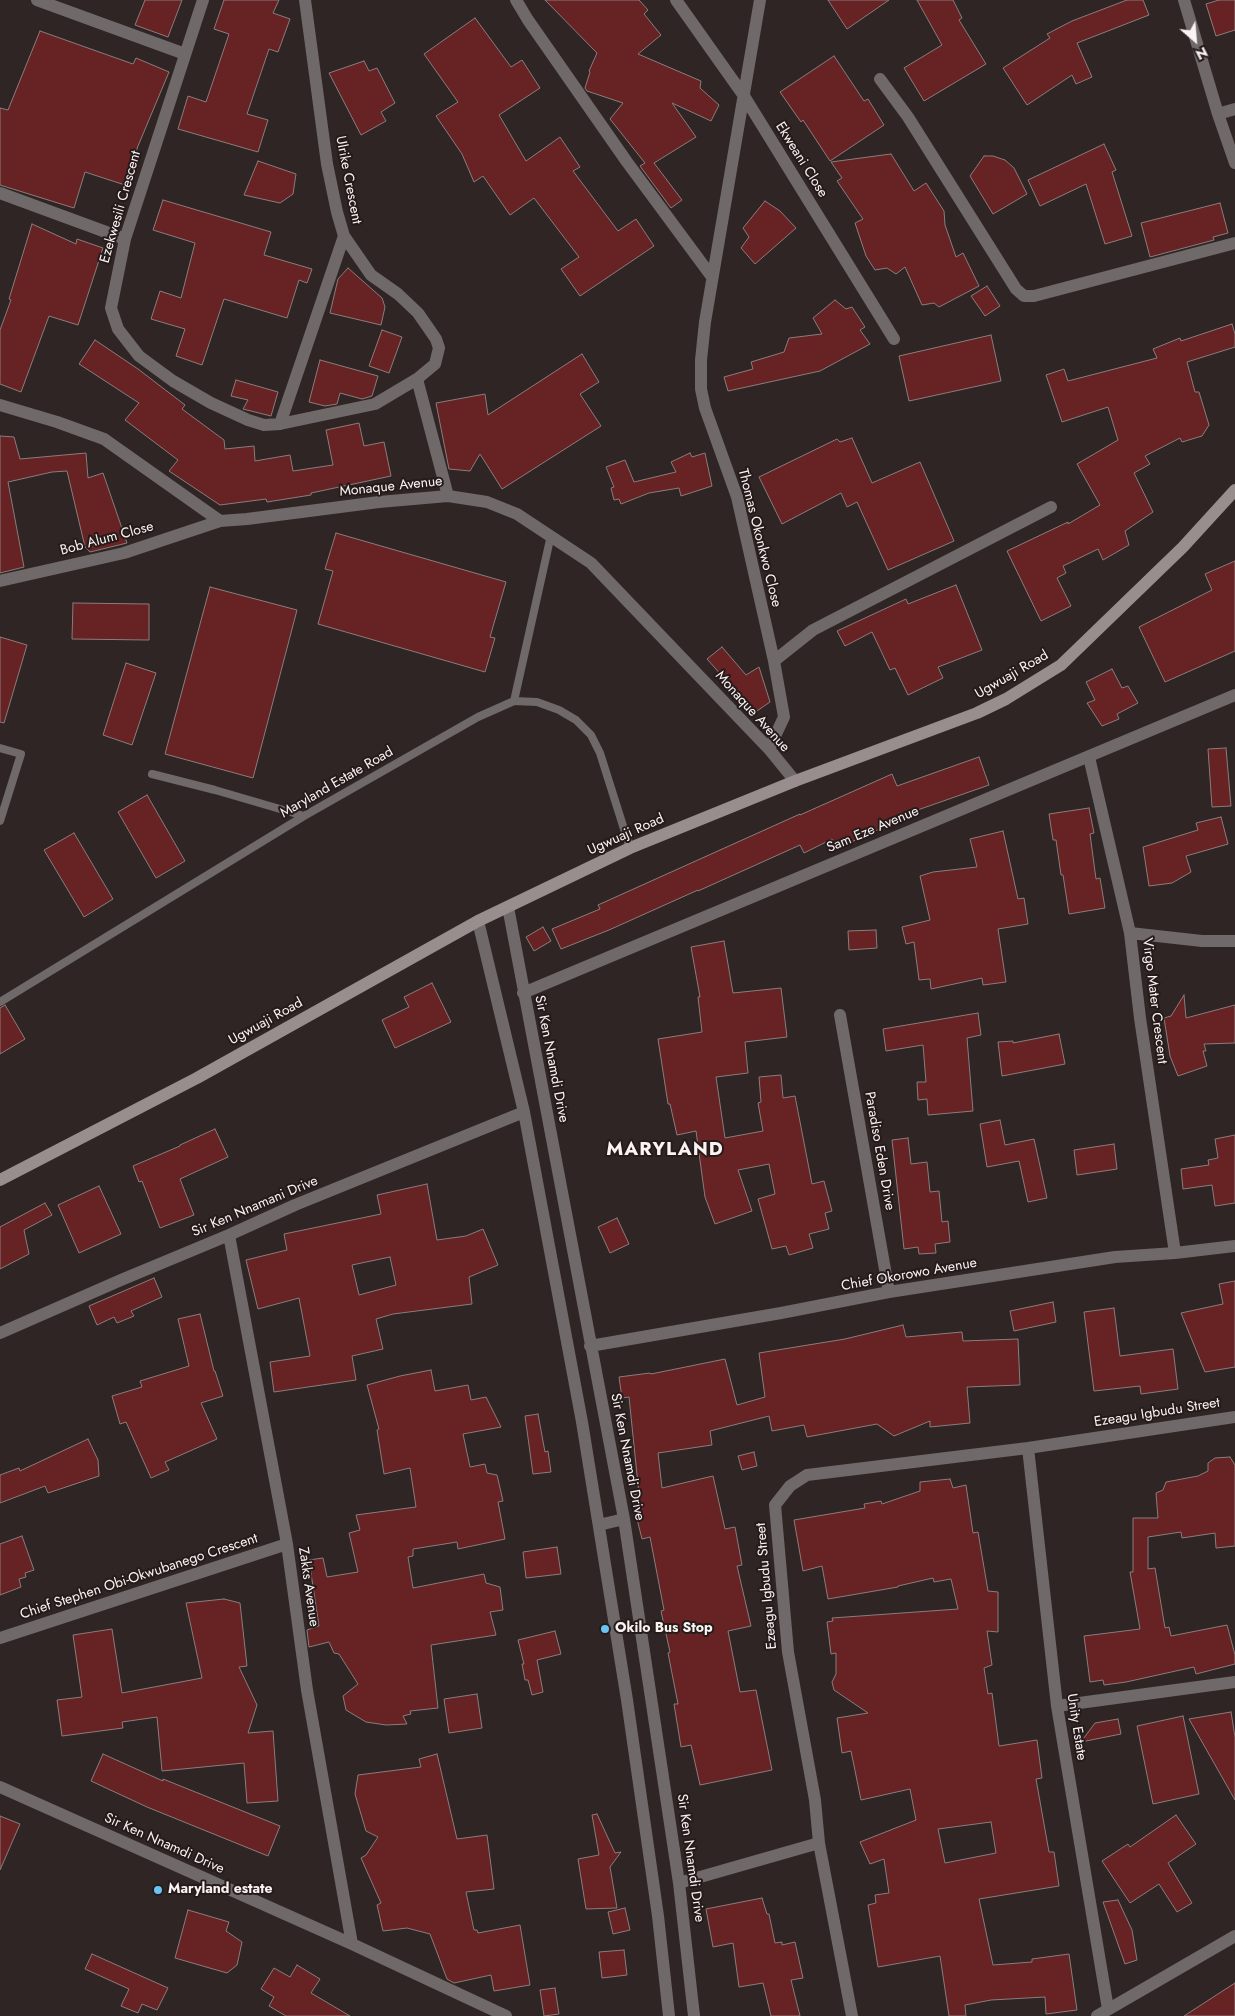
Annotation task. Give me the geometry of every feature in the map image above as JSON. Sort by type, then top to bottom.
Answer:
[{"type":"main road","name":"Ugwuaji Road","points":[[0,1180],[197,1078],[478,921],[630,848],[795,781],[977,712],[1032,685],[1061,665],[1087,641],[1183,547],[1235,490]]},
{"type":"street","points":[[37,0],[185,54]]},
{"type":"street","name":"Ezekwesili Crescent","points":[[203,0],[125,239],[110,308],[118,329],[139,356],[173,381],[248,420],[264,425],[280,424],[375,404],[417,380]]},
{"type":"street","name":"Ulrike Crescent","points":[[305,0],[327,164],[344,236],[371,275],[407,301],[418,313],[436,339],[439,348],[435,364],[417,380]]},
{"type":"street","points":[[516,0],[627,162],[712,277]]},
{"type":"street","name":"Ekweani Close","points":[[676,0],[744,96],[894,339]]},
{"type":"street","name":"Thomas Okonkwo Close","points":[[760,0],[712,277],[700,360],[701,389],[705,408],[737,497],[774,661],[784,716],[769,749]]},
{"type":"street","points":[[1184,0],[1235,164]]},
{"type":"street","points":[[880,79],[908,117],[1016,289],[1024,296],[1034,296],[1235,243]]},
{"type":"street","points":[[1218,114],[1235,109]]},
{"type":"street","points":[[0,194],[125,239]]},
{"type":"street","points":[[280,424],[344,236]]},
{"type":"street","points":[[417,380],[448,496]]},
{"type":"street","points":[[0,405],[57,422],[104,439],[220,520]]},
{"type":"street","name":"Monaque Avenue","points":[[220,520],[247,519],[378,502],[448,496],[487,502],[517,514],[591,563],[769,749],[774,758],[795,781]]},
{"type":"street","points":[[774,661],[813,630],[1051,508]]},
{"type":"street","name":"Bob Alum Close","points":[[0,581],[124,553],[220,520]]},
{"type":"street","name":"Sam Eze Avenue","points":[[523,993],[1089,757],[1235,694]]},
{"type":"street","name":"Virgo Mater Crescent","points":[[1089,757],[1130,934],[1175,1253]]},
{"type":"street","name":"Sir Ken Nnamdi Drive","points":[[508,908],[624,1519],[679,1882],[694,2016]]},
{"type":"street","points":[[478,921],[524,1112],[582,1422],[627,1700],[650,1857],[669,2016]]},
{"type":"street","points":[[1130,934],[1235,941]]},
{"type":"street","name":"Paradiso Eden Drive","points":[[840,1015],[889,1292]]},
{"type":"street","name":"Sir Ken Nnamani Drive","points":[[0,1333],[229,1235],[294,1205],[524,1112]]},
{"type":"street","name":"Zakks Avenue","points":[[229,1235],[287,1544],[307,1690],[352,1944]]},
{"type":"street","name":"Chief Okorowo Avenue","points":[[590,1346],[889,1292],[1115,1257],[1235,1246]]},
{"type":"street","name":"Ezeagu Igbudu Street","points":[[852,2016],[819,1843],[815,1800],[788,1652],[775,1505],[790,1486],[807,1475],[1028,1448],[1235,1417]]},
{"type":"street","name":"Unity Estate","points":[[1028,1448],[1057,1706],[1103,2013]]},
{"type":"street","points":[[599,1525],[624,1519]]},
{"type":"street","name":"Chief Stephen Obi-Okwubanego Crescent","points":[[0,1638],[287,1544]]},
{"type":"street","points":[[1057,1706],[1235,1682]]},
{"type":"street","name":"Sir Ken Nnamdi Drive","points":[[0,1787],[352,1944],[506,2016]]},
{"type":"street","points":[[679,1882],[819,1843]]},
{"type":"street","points":[[1103,2013],[1235,1936]]},
{"type":"lane","points":[[514,701],[551,535]]},
{"type":"lane","name":"Maryland Estate Road","points":[[0,1002],[304,816],[478,716],[514,701],[537,702],[559,710],[576,720],[591,735],[600,753],[630,848]]},
{"type":"lane","points":[[0,748],[21,754],[0,821]]},
{"type":"lane","points":[[152,774],[304,816]]},
{"type":"building","points":[[145,0],[182,0],[168,37],[135,25]]},
{"type":"building","points":[[224,0],[279,0],[273,13],[290,19],[278,52],[269,49],[247,114],[268,120],[258,152],[178,129],[188,96],[206,102],[229,34],[214,29]]},
{"type":"building","points":[[545,0],[639,0],[648,10],[644,14],[661,35],[638,54],[701,81],[700,88],[719,105],[711,121],[672,103],[696,137],[654,163],[682,200],[671,208],[640,166],[645,163],[610,119],[623,103],[587,91],[585,88],[589,71],[597,53]]},
{"type":"building","points":[[828,0],[889,0],[847,29]]},
{"type":"building","points":[[917,0],[953,0],[962,18],[959,20],[986,64],[924,101],[904,68],[942,45]]},
{"type":"building","points":[[1127,0],[1143,0],[1149,15],[1077,43],[1092,77],[1076,84],[1072,75],[1027,105],[1003,68],[1050,38],[1047,34],[1072,21]]},
{"type":"building","points":[[1219,0],[1235,0],[1235,30],[1216,36],[1206,4]]},
{"type":"building","points":[[475,18],[511,67],[522,60],[540,88],[499,115],[526,161],[560,137],[580,167],[573,171],[618,231],[636,219],[654,246],[580,296],[561,269],[579,257],[534,198],[510,215],[483,176],[474,182],[462,154],[436,116],[458,102],[424,54]]},
{"type":"building","points":[[40,31],[133,64],[136,58],[169,72],[138,146],[125,185],[85,172],[74,208],[0,185],[0,108],[8,110]]},
{"type":"building","points":[[834,56],[864,101],[868,99],[884,125],[830,161],[803,120],[801,122],[780,92]]},
{"type":"building","points":[[364,61],[369,71],[377,68],[395,103],[381,112],[386,121],[361,135],[329,73]]},
{"type":"building","points":[[1104,144],[1116,170],[1112,172],[1132,236],[1105,244],[1086,184],[1040,206],[1028,180]]},
{"type":"building","points":[[891,154],[914,191],[926,183],[944,211],[945,225],[956,257],[963,253],[979,286],[939,307],[934,303],[922,305],[905,267],[896,274],[887,268],[875,270],[866,256],[855,223],[863,219],[837,181],[842,178],[831,162]]},
{"type":"building","points":[[984,156],[993,156],[1005,160],[1014,168],[1027,194],[993,214],[970,176]]},
{"type":"building","points":[[258,161],[296,174],[293,194],[280,203],[244,195]]},
{"type":"building","points":[[163,200],[271,232],[264,255],[312,269],[307,283],[299,280],[287,318],[224,299],[202,365],[176,356],[185,329],[151,319],[160,291],[181,298],[195,243],[153,230]]},
{"type":"building","points":[[765,201],[780,211],[796,228],[755,264],[741,248],[749,237],[743,228]]},
{"type":"building","points":[[1220,203],[1228,233],[1213,237],[1214,240],[1150,257],[1141,223]]},
{"type":"building","points":[[32,224],[76,244],[77,239],[103,248],[78,325],[49,316],[21,392],[0,384],[0,330],[11,300],[9,299]]},
{"type":"building","points":[[348,268],[382,298],[385,307],[381,325],[330,313],[338,279]]},
{"type":"building","points":[[987,286],[1000,306],[985,316],[971,296]]},
{"type":"building","points":[[835,300],[846,309],[852,307],[865,327],[860,330],[870,344],[820,371],[728,391],[724,377],[753,369],[751,362],[784,352],[789,338],[822,334],[813,318]]},
{"type":"building","points":[[1232,324],[1235,334],[1235,347],[1187,362],[1195,392],[1199,392],[1209,425],[1202,436],[1182,442],[1180,438],[1145,456],[1150,464],[1134,473],[1153,512],[1125,531],[1129,545],[1103,560],[1098,549],[1063,566],[1066,573],[1057,578],[1071,606],[1041,621],[1007,551],[1068,522],[1068,524],[1100,505],[1077,464],[1118,440],[1108,407],[1062,422],[1046,375],[1064,369],[1068,381],[1157,358],[1153,349],[1180,338],[1181,341]]},
{"type":"building","points":[[382,330],[402,337],[389,373],[369,366]]},
{"type":"building","points":[[991,335],[1001,381],[909,401],[899,356]]},
{"type":"building","points":[[95,340],[138,369],[185,405],[182,409],[224,440],[225,449],[254,446],[255,461],[290,455],[293,471],[333,465],[326,430],[359,423],[364,446],[384,442],[391,476],[311,493],[311,495],[267,502],[266,499],[220,505],[169,471],[178,460],[125,420],[139,403],[79,364]]},
{"type":"building","points":[[582,354],[599,382],[580,394],[601,426],[502,489],[480,454],[470,471],[449,469],[436,403],[485,394],[488,415]]},
{"type":"building","points":[[320,360],[378,376],[372,396],[362,399],[340,393],[337,404],[325,406],[309,402]]},
{"type":"building","points":[[236,380],[278,392],[271,416],[243,409],[248,400],[231,396]]},
{"type":"building","points":[[0,436],[14,437],[20,459],[86,453],[88,478],[103,473],[127,543],[90,552],[85,547],[67,471],[52,472],[8,482],[24,567],[0,573]]},
{"type":"building","points":[[852,438],[872,483],[920,462],[954,541],[888,570],[857,502],[847,507],[841,493],[782,524],[759,477],[837,439],[840,442]]},
{"type":"building","points":[[690,453],[692,457],[705,453],[712,486],[681,496],[679,488],[649,493],[621,504],[619,499],[614,500],[611,488],[614,487],[606,467],[625,460],[634,482],[676,472],[671,462]]},
{"type":"building","points":[[336,533],[506,582],[490,637],[495,638],[485,672],[318,624],[333,571],[325,569]]},
{"type":"building","points":[[1235,561],[1235,651],[1165,682],[1139,627],[1212,590],[1205,574]]},
{"type":"building","points":[[956,585],[982,650],[938,667],[943,678],[908,695],[895,668],[890,670],[872,632],[845,646],[837,631],[906,599],[908,604]]},
{"type":"building","points":[[210,587],[297,610],[253,778],[165,754]]},
{"type":"building","points":[[73,603],[149,604],[149,640],[72,639]]},
{"type":"building","points":[[0,637],[27,645],[4,723],[0,722]]},
{"type":"building","points":[[722,647],[746,675],[759,667],[770,702],[751,715],[731,686],[707,659]]},
{"type":"building","points":[[126,663],[156,673],[132,745],[103,735]]},
{"type":"building","points":[[1112,669],[1122,688],[1128,686],[1138,703],[1117,714],[1119,719],[1102,726],[1087,703],[1095,700],[1086,682]]},
{"type":"building","points":[[1226,748],[1231,806],[1212,807],[1208,749]]},
{"type":"building","points":[[979,757],[989,785],[909,813],[910,815],[836,849],[832,839],[804,853],[800,845],[609,930],[561,949],[552,929],[600,909],[598,905],[892,774],[897,786]]},
{"type":"building","points":[[147,795],[185,861],[156,878],[118,812]]},
{"type":"building","points":[[1089,808],[1094,833],[1090,834],[1096,879],[1100,878],[1105,908],[1069,914],[1056,840],[1053,840],[1049,814]]},
{"type":"building","points":[[1221,817],[1228,844],[1186,856],[1191,872],[1172,883],[1149,886],[1143,847],[1198,830],[1196,823]]},
{"type":"building","points":[[1003,831],[1018,899],[1024,898],[1028,924],[998,929],[1006,982],[983,985],[982,978],[931,989],[930,979],[919,980],[914,942],[906,944],[902,927],[930,920],[920,876],[933,872],[977,867],[970,839]]},
{"type":"building","points":[[74,833],[113,899],[84,917],[44,850]]},
{"type":"building","points":[[543,927],[551,941],[534,951],[526,937]]},
{"type":"building","points":[[876,930],[877,948],[849,950],[848,931]]},
{"type":"building","points":[[724,941],[733,993],[781,988],[787,1037],[745,1042],[748,1073],[716,1077],[725,1138],[763,1131],[758,1103],[761,1102],[759,1077],[781,1075],[783,1098],[795,1096],[812,1184],[824,1181],[832,1211],[825,1213],[829,1229],[809,1234],[813,1248],[789,1255],[786,1246],[772,1249],[758,1199],[775,1194],[769,1164],[738,1170],[752,1211],[715,1224],[705,1197],[696,1131],[677,1135],[670,1104],[668,1104],[658,1039],[702,1032],[698,997],[700,997],[691,947]]},
{"type":"building","points":[[432,983],[451,1022],[395,1048],[382,1020],[409,1007],[404,997]]},
{"type":"building","points":[[1184,995],[1186,1018],[1235,1005],[1235,1043],[1204,1044],[1206,1051],[1203,1051],[1207,1066],[1178,1076],[1170,1056],[1164,1018],[1171,1016]]},
{"type":"building","points":[[5,1005],[25,1039],[0,1054],[0,1008]]},
{"type":"building","points":[[978,1013],[981,1035],[967,1038],[973,1111],[928,1115],[927,1099],[918,1100],[917,1082],[926,1082],[923,1045],[886,1051],[883,1029]]},
{"type":"building","points":[[1059,1034],[1065,1064],[1002,1076],[998,1042],[1013,1041],[1013,1043]]},
{"type":"building","points":[[1000,1120],[1005,1145],[1034,1139],[1047,1198],[1028,1202],[1019,1161],[987,1167],[980,1124]]},
{"type":"building","points":[[215,1129],[228,1157],[180,1179],[194,1215],[160,1228],[142,1181],[139,1182],[133,1166]]},
{"type":"building","points":[[1235,1135],[1235,1203],[1215,1206],[1212,1185],[1183,1189],[1181,1169],[1209,1165],[1208,1160],[1218,1158],[1215,1139]]},
{"type":"building","points":[[908,1138],[911,1164],[927,1162],[930,1192],[939,1191],[942,1222],[948,1221],[950,1242],[935,1244],[936,1253],[919,1254],[918,1247],[904,1249],[892,1140]]},
{"type":"building","points":[[1114,1144],[1117,1169],[1077,1175],[1074,1150]]},
{"type":"building","points":[[427,1184],[437,1240],[466,1236],[483,1229],[498,1265],[469,1277],[472,1304],[393,1314],[376,1319],[383,1349],[352,1356],[356,1380],[274,1392],[270,1362],[310,1356],[299,1298],[258,1309],[246,1260],[287,1250],[284,1234],[381,1214],[377,1195]],"holes":[[[390,1257],[396,1285],[359,1295],[352,1265]]]},
{"type":"building","points":[[99,1186],[121,1234],[79,1253],[58,1205]]},
{"type":"building","points":[[45,1203],[52,1215],[24,1230],[29,1254],[0,1269],[0,1227]]},
{"type":"building","points":[[617,1218],[629,1244],[610,1253],[598,1227]]},
{"type":"building","points":[[154,1278],[162,1297],[131,1311],[134,1316],[117,1323],[114,1317],[97,1325],[89,1306]]},
{"type":"building","points":[[1235,1281],[1235,1367],[1205,1372],[1181,1313],[1223,1304],[1219,1284]]},
{"type":"building","points":[[1053,1302],[1056,1322],[1014,1331],[1010,1311]]},
{"type":"building","points":[[1114,1308],[1120,1356],[1173,1349],[1178,1389],[1141,1394],[1140,1386],[1094,1391],[1084,1312]]},
{"type":"building","points":[[200,1314],[214,1371],[223,1396],[201,1403],[217,1439],[165,1462],[169,1470],[151,1478],[126,1422],[120,1424],[112,1396],[142,1387],[140,1381],[189,1366],[178,1319]]},
{"type":"building","points":[[903,1325],[906,1337],[962,1332],[963,1341],[1018,1339],[1020,1385],[967,1387],[970,1423],[930,1427],[930,1421],[894,1436],[877,1424],[807,1437],[804,1425],[772,1431],[769,1416],[710,1431],[712,1445],[658,1453],[662,1488],[713,1476],[725,1529],[735,1527],[742,1565],[737,1566],[751,1626],[728,1631],[740,1692],[756,1690],[772,1770],[700,1785],[691,1745],[681,1747],[674,1704],[678,1704],[661,1611],[664,1610],[650,1537],[642,1539],[631,1495],[639,1494],[629,1397],[622,1398],[619,1377],[651,1374],[725,1359],[737,1405],[765,1397],[759,1353],[845,1339]]},
{"type":"building","points":[[431,1370],[435,1391],[468,1385],[471,1400],[486,1397],[501,1427],[463,1434],[470,1467],[485,1464],[487,1473],[497,1475],[503,1501],[498,1502],[505,1539],[458,1549],[457,1542],[413,1549],[413,1556],[408,1557],[413,1588],[484,1574],[486,1583],[500,1587],[503,1610],[490,1612],[496,1635],[431,1645],[438,1708],[410,1711],[411,1714],[403,1716],[407,1724],[386,1725],[366,1722],[346,1710],[343,1696],[358,1684],[339,1654],[334,1653],[329,1642],[309,1647],[307,1630],[319,1626],[309,1560],[323,1558],[327,1577],[358,1572],[349,1533],[360,1530],[356,1515],[416,1507],[410,1468],[384,1474],[377,1430],[379,1429],[367,1385]]},
{"type":"building","points":[[538,1414],[545,1452],[548,1451],[551,1472],[533,1474],[525,1416]]},
{"type":"building","points":[[88,1439],[98,1460],[99,1476],[48,1493],[45,1486],[0,1503],[0,1475],[19,1468],[20,1471]]},
{"type":"building","points":[[754,1452],[757,1466],[742,1470],[738,1456]]},
{"type":"building","points":[[1230,1457],[1235,1465],[1235,1546],[1216,1548],[1215,1533],[1182,1538],[1181,1532],[1148,1537],[1148,1569],[1155,1568],[1165,1628],[1169,1627],[1171,1636],[1227,1625],[1235,1655],[1235,1664],[1196,1674],[1194,1667],[1126,1682],[1104,1685],[1103,1680],[1090,1682],[1084,1636],[1140,1629],[1130,1572],[1133,1572],[1133,1518],[1158,1518],[1156,1493],[1163,1490],[1166,1482],[1198,1476],[1208,1471],[1208,1463],[1215,1458]]},
{"type":"building","points":[[950,1479],[953,1488],[966,1485],[973,1533],[978,1532],[988,1591],[998,1592],[998,1632],[987,1631],[992,1665],[984,1668],[988,1694],[992,1693],[999,1746],[1037,1740],[1042,1778],[1036,1779],[1049,1852],[1054,1852],[1059,1886],[979,1899],[993,1965],[1032,1962],[1032,1959],[1069,1954],[1077,2010],[1046,2014],[1045,1997],[991,2000],[965,2005],[966,2016],[949,2016],[940,1956],[878,1967],[868,1905],[876,1903],[875,1895],[889,1893],[884,1859],[870,1864],[860,1842],[916,1820],[910,1789],[861,1800],[851,1751],[842,1753],[837,1718],[868,1713],[834,1690],[832,1682],[836,1674],[836,1653],[831,1654],[827,1622],[833,1621],[832,1618],[958,1609],[951,1579],[934,1582],[933,1578],[898,1587],[828,1599],[822,1566],[803,1571],[794,1520],[865,1508],[864,1504],[881,1501],[882,1504],[920,1491],[920,1482]],"holes":[[[991,1822],[996,1853],[945,1863],[938,1829]]]},
{"type":"building","points":[[22,1536],[34,1570],[25,1573],[26,1577],[19,1579],[21,1587],[0,1595],[0,1544]]},
{"type":"building","points":[[557,1547],[561,1574],[526,1578],[523,1552]]},
{"type":"building","points":[[224,1599],[240,1603],[247,1666],[239,1667],[257,1705],[248,1733],[273,1731],[278,1801],[247,1803],[244,1763],[162,1771],[157,1717],[122,1722],[123,1728],[62,1736],[57,1700],[82,1697],[73,1635],[112,1629],[122,1693],[202,1678],[186,1603]]},
{"type":"building","points":[[555,1631],[561,1654],[537,1660],[543,1692],[532,1695],[528,1680],[525,1680],[522,1664],[524,1664],[518,1640]]},
{"type":"building","points":[[477,1694],[482,1728],[449,1733],[444,1699]]},
{"type":"building","points":[[1231,1712],[1235,1737],[1235,1800],[1189,1719]]},
{"type":"building","points":[[1183,1716],[1199,1794],[1153,1804],[1137,1726]]},
{"type":"building","points":[[1118,1719],[1121,1734],[1081,1742],[1095,1723]]},
{"type":"building","points":[[103,1754],[163,1781],[163,1779],[280,1826],[268,1856],[147,1807],[91,1781]]},
{"type":"building","points":[[437,1754],[457,1839],[487,1835],[494,1889],[466,1892],[474,1930],[477,1930],[478,1933],[520,1925],[530,1985],[494,1991],[491,1975],[454,1983],[447,1979],[430,1934],[407,1928],[383,1931],[377,1905],[381,1903],[361,1858],[366,1855],[378,1837],[366,1831],[355,1794],[358,1775],[421,1767],[419,1759]]},
{"type":"building","points":[[597,1814],[615,1853],[621,1852],[610,1867],[617,1908],[586,1909],[578,1859],[599,1855],[592,1815]]},
{"type":"building","points":[[1176,1815],[1196,1844],[1168,1863],[1192,1903],[1177,1912],[1159,1884],[1130,1903],[1102,1861],[1128,1844],[1130,1847]]},
{"type":"building","points":[[0,1816],[20,1824],[0,1870]]},
{"type":"building","points":[[762,1898],[767,1914],[769,1914],[775,1943],[782,1942],[782,1945],[795,1942],[803,1978],[791,1980],[800,2016],[771,2016],[763,1983],[739,1987],[733,1943],[713,1947],[706,1909]]},
{"type":"building","points":[[1118,1900],[1132,1930],[1137,1960],[1125,1964],[1103,1902]]},
{"type":"building","points":[[625,1908],[630,1930],[613,1934],[608,1912]]},
{"type":"building","points":[[188,1910],[229,1922],[226,1931],[242,1942],[237,1965],[227,1973],[175,1958]]},
{"type":"building","points":[[624,1950],[627,1975],[602,1978],[599,1952]]},
{"type":"building","points":[[92,1954],[168,1988],[157,2010],[142,2004],[138,2013],[121,2006],[129,1989],[85,1969]]},
{"type":"building","points":[[297,1965],[320,1979],[311,1993],[350,2016],[286,2016],[269,2006],[274,1997],[261,1989],[274,1968],[290,1977]]},
{"type":"building","points":[[1235,1983],[1235,2016],[1184,2016]]},
{"type":"building","points":[[555,1988],[559,2014],[544,2016],[540,1990]]},
{"type":"place","name":"Okilo Bus Stop","points":[[605,1629]]},
{"type":"place","name":"Maryland estate","points":[[158,1890]]},
{"type":"district","name":"MARYLAND","points":[[665,1150]]}]
